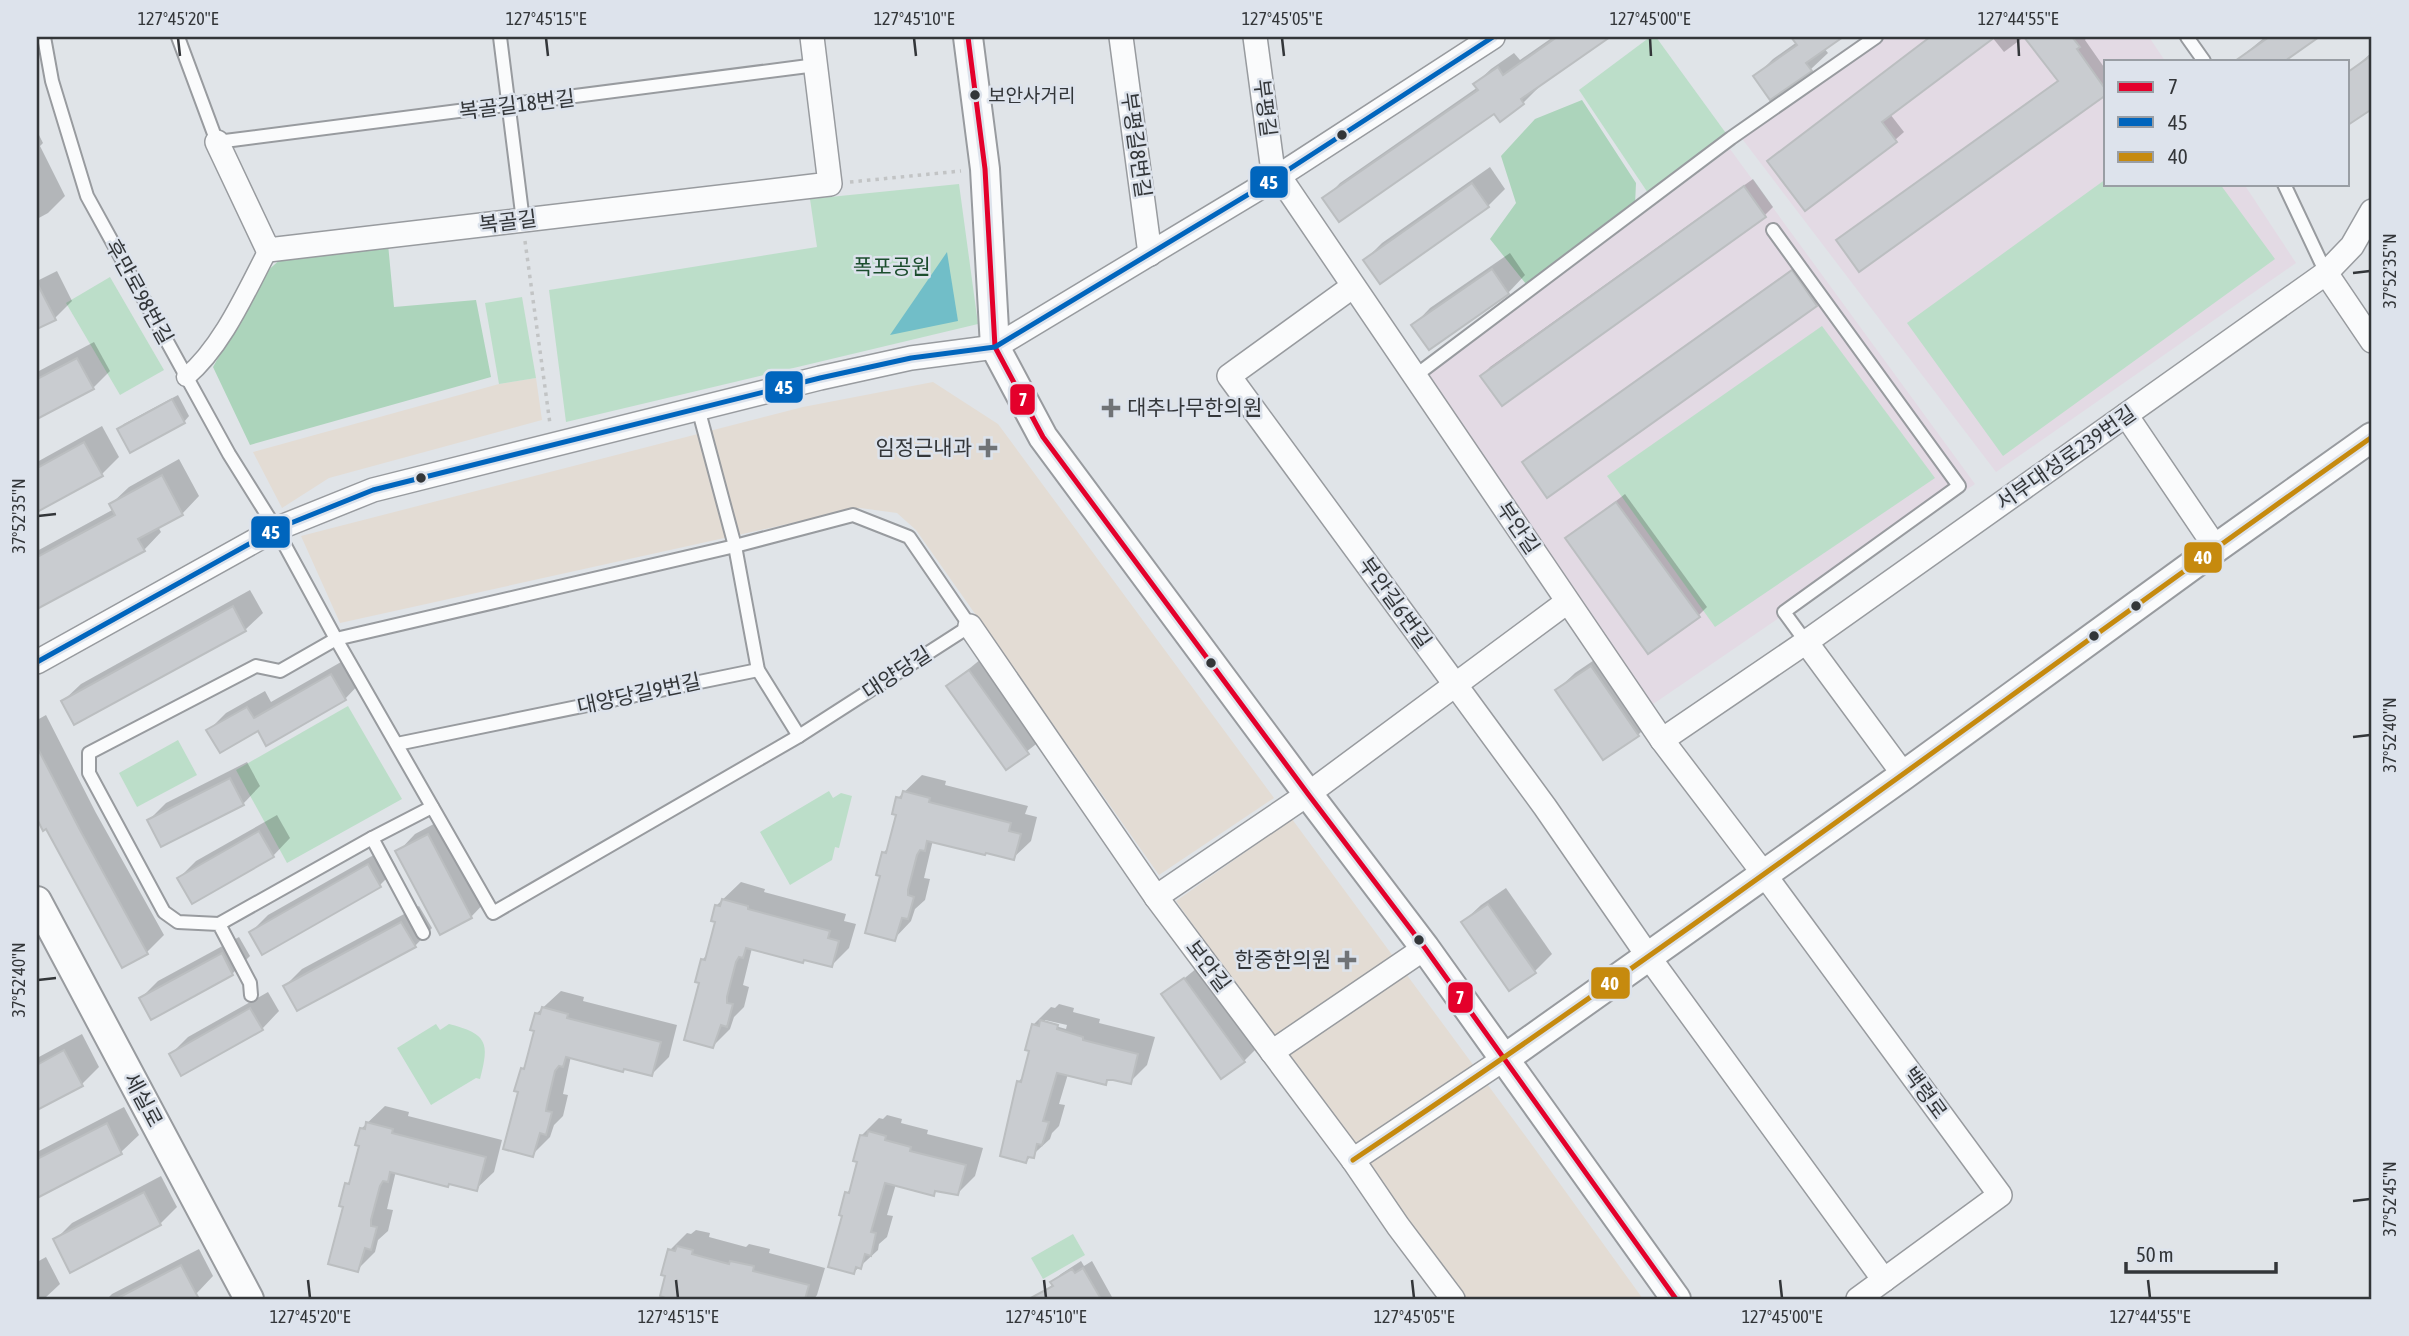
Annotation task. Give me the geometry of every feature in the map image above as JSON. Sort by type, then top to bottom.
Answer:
[{"type":"street","points":[[812,37],[831,184]]},
{"type":"street","points":[[968,37],[985,169],[995,347],[1043,437],[1425,948],[1676,1299]]},
{"type":"street","name":"부평길8번길","points":[[1121,37],[1150,254]]},
{"type":"street","name":"부평길","points":[[1255,37],[1276,178]]},
{"type":"street","points":[[37,662],[276,528],[373,490],[552,443],[911,358],[995,347],[1276,178],[1493,37]]},
{"type":"street","points":[[186,377],[201,365],[215,344],[268,250],[217,142]]},
{"type":"street","name":"부안길","points":[[1276,178],[1415,376],[1662,740],[1764,874]]},
{"type":"street","name":"복골길","points":[[268,250],[831,184]]},
{"type":"street","name":"서부대성로239번길","points":[[1662,740],[1806,642],[2326,273],[2352,246],[2372,211]]},
{"type":"street","points":[[2326,273],[2372,341]]},
{"type":"street","name":"부안길6번길","points":[[1352,287],[1229,376],[1545,807],[1648,956]]},
{"type":"street","points":[[2126,415],[2216,548]]},
{"type":"street","points":[[1353,1160],[1504,1059],[1904,775],[2372,437]]},
{"type":"street","points":[[1156,897],[1308,794],[1567,602]]},
{"type":"street","name":"보안길","points":[[970,626],[1156,897],[1353,1160],[1453,1299]]},
{"type":"street","points":[[1806,642],[1904,775]]},
{"type":"street","name":"백령로","points":[[1764,874],[2000,1195],[1858,1299]]},
{"type":"street","name":"세실로","points":[[37,901],[249,1299]]},
{"type":"street","points":[[1272,1052],[1425,948]]},
{"type":"street","points":[[1648,956],[1884,1280]]},
{"type":"lane","name":"후만로98번길","points":[[44,37],[52,81],[87,196],[229,454],[276,528]]},
{"type":"lane","points":[[178,37],[217,142]]},
{"type":"lane","points":[[500,37],[523,220]]},
{"type":"lane","points":[[1415,376],[1731,138],[1876,37]]},
{"type":"lane","points":[[2187,37],[2203,60]]},
{"type":"lane","name":"복골길18번길","points":[[217,142],[816,65]]},
{"type":"lane","points":[[2285,186],[2326,273]]},
{"type":"lane","points":[[1773,230],[1959,486],[1784,612],[1806,642]]},
{"type":"lane","points":[[698,408],[735,547],[758,670],[799,736]]},
{"type":"lane","points":[[432,807],[219,923],[178,922],[164,912],[89,773],[89,753],[257,666],[279,671],[336,639],[735,547],[853,515],[909,537],[970,626]]},
{"type":"lane","name":"대양당길","points":[[276,528],[493,914],[799,736],[970,626]]},
{"type":"lane","name":"대양당길9번길","points":[[397,744],[758,670]]},
{"type":"lane","points":[[372,838],[423,933]]},
{"type":"lane","points":[[219,923],[250,983],[251,995]]},
{"type":"path","points":[[831,184],[985,169]]},
{"type":"path","points":[[523,220],[552,443]]},
{"type":"shaded area","points":[[1884,37],[2149,37],[2164,60],[2104,60],[2104,186],[2245,186],[2296,263],[1996,472],[1740,136]]},
{"type":"shaded area","points":[[1730,149],[1975,484],[1643,711],[1425,378]]},
{"type":"shaded area","points":[[536,378],[542,420],[329,478],[282,508],[253,452],[499,384]]},
{"type":"shaded area","points":[[933,382],[998,424],[1274,798],[1159,875],[916,530],[897,513],[860,508],[340,623],[301,536],[803,407]]},
{"type":"shaded area","points":[[1292,819],[1643,1299],[1462,1299],[1404,1220],[1176,901]]},
{"type":"green space","points":[[1650,37],[1656,37],[1728,136],[1648,193],[1579,90]]},
{"type":"green space","points":[[1582,100],[1636,183],[1635,205],[1526,284],[1490,239],[1516,203],[1501,156],[1535,119]]},
{"type":"green space","points":[[2104,180],[2104,186],[2221,186],[2275,259],[2003,456],[1907,323]]},
{"type":"green space","name":"폭포공원","points":[[959,184],[978,324],[566,422],[549,290],[817,247],[810,199]]},
{"type":"green space","points":[[388,244],[394,307],[476,300],[491,377],[250,445],[213,367],[265,273],[283,257]]},
{"type":"green space","points":[[110,277],[164,370],[120,395],[66,303]]},
{"type":"green space","points":[[522,297],[536,378],[499,384],[485,303]]},
{"type":"green space","points":[[1822,326],[1935,478],[1715,627],[1607,476]]},
{"type":"green space","points":[[348,706],[402,799],[287,863],[236,770]]},
{"type":"green space","points":[[178,740],[197,775],[137,807],[119,773]]},
{"type":"green space","points":[[829,791],[833,798],[841,793],[852,796],[839,848],[835,847],[832,860],[790,885],[760,832]]},
{"type":"green space","points":[[436,1024],[440,1030],[449,1024],[478,1036],[485,1048],[485,1056],[480,1079],[476,1078],[431,1105],[397,1048]]},
{"type":"green space","points":[[1073,1234],[1085,1255],[1043,1279],[1031,1258]]},
{"type":"water","points":[[947,252],[958,321],[890,335]]},
{"type":"building","points":[[1557,37],[1610,37],[1521,99],[1524,104],[1500,122],[1494,114],[1339,222],[1322,198],[1478,90],[1473,84],[1498,67],[1503,75]]},
{"type":"building","points":[[1791,37],[1843,37],[1806,63],[1812,71],[1770,100],[1753,76],[1797,45]]},
{"type":"building","points":[[1930,37],[1995,37],[1882,122],[1897,142],[1805,211],[1767,161]]},
{"type":"building","points":[[2024,37],[2072,37],[2080,47],[2077,49],[2104,87],[2104,96],[1859,272],[1836,240],[2058,81]]},
{"type":"building","points":[[2269,37],[2319,37],[2286,60],[2236,60]]},
{"type":"building","points":[[2372,55],[2372,109],[2350,124],[2350,71]]},
{"type":"building","points":[[1472,183],[1489,207],[1380,284],[1363,260]]},
{"type":"building","points":[[1744,186],[1766,217],[1502,406],[1480,376]]},
{"type":"building","points":[[1492,269],[1509,294],[1429,350],[1411,325]]},
{"type":"building","points":[[1792,270],[1817,306],[1547,498],[1522,462]]},
{"type":"building","points":[[37,283],[56,320],[37,329]]},
{"type":"building","points":[[77,358],[94,389],[37,419],[37,379]]},
{"type":"building","points":[[172,399],[185,423],[130,453],[117,429]]},
{"type":"building","points":[[84,442],[103,476],[37,512],[37,468]]},
{"type":"building","points":[[162,475],[183,515],[138,539],[145,551],[37,609],[37,557],[115,515],[109,504]]},
{"type":"building","points":[[1616,502],[1700,617],[1648,654],[1565,538]]},
{"type":"building","points":[[233,606],[246,631],[74,725],[61,701]]},
{"type":"building","points":[[1591,666],[1639,736],[1603,760],[1555,690]]},
{"type":"building","points":[[969,670],[1029,754],[1006,770],[946,686]]},
{"type":"building","points":[[331,674],[346,700],[266,746],[258,731],[220,753],[206,730],[247,707],[254,718]]},
{"type":"building","points":[[37,747],[148,954],[122,968],[46,829],[43,831],[37,819]]},
{"type":"building","points":[[230,778],[244,805],[161,847],[147,820]]},
{"type":"building","points":[[903,791],[930,798],[929,802],[1011,823],[1009,831],[1021,834],[1014,860],[927,841],[925,851],[920,850],[917,855],[908,890],[908,895],[914,897],[908,919],[902,918],[895,941],[865,933],[880,876],[876,875],[882,852],[886,853],[896,815],[892,814],[896,797],[901,798]]},
{"type":"building","points":[[259,831],[274,857],[192,904],[177,878]]},
{"type":"building","points":[[428,834],[472,918],[440,935],[395,851]]},
{"type":"building","points":[[368,864],[381,887],[262,955],[249,932]]},
{"type":"building","points":[[722,899],[748,906],[748,909],[830,931],[828,938],[839,941],[832,967],[804,960],[803,963],[746,948],[743,958],[739,957],[736,962],[727,997],[727,1003],[733,1004],[727,1027],[721,1025],[713,1048],[684,1040],[699,983],[695,982],[701,959],[705,960],[715,922],[711,921],[715,905],[720,906]]},
{"type":"building","points":[[1488,904],[1536,973],[1509,991],[1461,922]]},
{"type":"building","points":[[401,922],[416,947],[297,1011],[283,986]]},
{"type":"building","points":[[222,953],[233,975],[151,1020],[139,998]]},
{"type":"building","points":[[1184,978],[1245,1062],[1221,1079],[1161,994]]},
{"type":"building","points":[[542,1007],[568,1014],[567,1018],[661,1042],[652,1076],[624,1069],[623,1072],[566,1057],[563,1067],[559,1066],[555,1071],[546,1111],[552,1112],[546,1135],[540,1133],[533,1157],[503,1149],[518,1092],[514,1091],[521,1068],[524,1069],[534,1031],[530,1030],[535,1013],[540,1014]]},
{"type":"building","points":[[250,1008],[263,1030],[181,1076],[169,1054]]},
{"type":"building","points":[[1040,1020],[1058,1025],[1057,1029],[1083,1037],[1083,1040],[1138,1054],[1131,1084],[1107,1080],[1106,1085],[1057,1073],[1043,1121],[1049,1122],[1042,1145],[1037,1144],[1034,1158],[1028,1157],[1026,1163],[1000,1156],[1017,1081],[1021,1082],[1029,1051],[1025,1050],[1032,1024],[1039,1026]]},
{"type":"building","points":[[64,1050],[83,1086],[37,1110],[37,1065]]},
{"type":"building","points":[[366,1122],[393,1129],[392,1133],[486,1157],[477,1191],[449,1184],[448,1187],[390,1172],[388,1182],[383,1181],[380,1186],[371,1220],[371,1226],[377,1227],[371,1250],[365,1248],[358,1272],[328,1264],[343,1207],[339,1206],[345,1183],[349,1184],[359,1146],[355,1145],[360,1128],[365,1129]]},
{"type":"building","points":[[107,1123],[122,1154],[37,1198],[37,1159]]},
{"type":"building","points":[[868,1131],[886,1136],[885,1140],[911,1147],[910,1151],[966,1165],[958,1195],[935,1191],[934,1196],[885,1183],[871,1232],[876,1233],[871,1256],[865,1254],[861,1269],[856,1267],[854,1274],[828,1267],[842,1216],[839,1215],[845,1192],[849,1193],[857,1162],[853,1161],[860,1135],[867,1136]]},
{"type":"building","points":[[144,1192],[161,1225],[70,1273],[53,1239]]},
{"type":"building","points":[[677,1246],[693,1250],[692,1254],[729,1264],[730,1261],[754,1266],[753,1271],[809,1285],[805,1299],[668,1299],[660,1296],[665,1276],[661,1275],[668,1249],[675,1251]]},
{"type":"building","points":[[181,1265],[199,1299],[116,1299]]},
{"type":"building","points":[[1083,1268],[1101,1299],[1029,1299],[1053,1286],[1050,1282],[1072,1269],[1075,1273]]},
{"type":"transit line","name":"7","points":[[968,37],[985,169],[995,347],[1043,437],[1425,948],[1676,1299]]},
{"type":"transit line","name":"45","points":[[37,662],[276,529],[373,490],[820,378],[911,358],[995,347],[1274,179],[1493,37]]},
{"type":"transit line","name":"40","points":[[1353,1160],[1738,893],[2372,437]]},
{"type":"place","name":"보안사거리","points":[[975,95]]},
{"type":"place","name":"대추나무한의원","points":[[1111,408]]},
{"type":"place","name":"임정근내과","points":[[988,448]]},
{"type":"place","name":"한중한의원","points":[[1347,960]]}]
